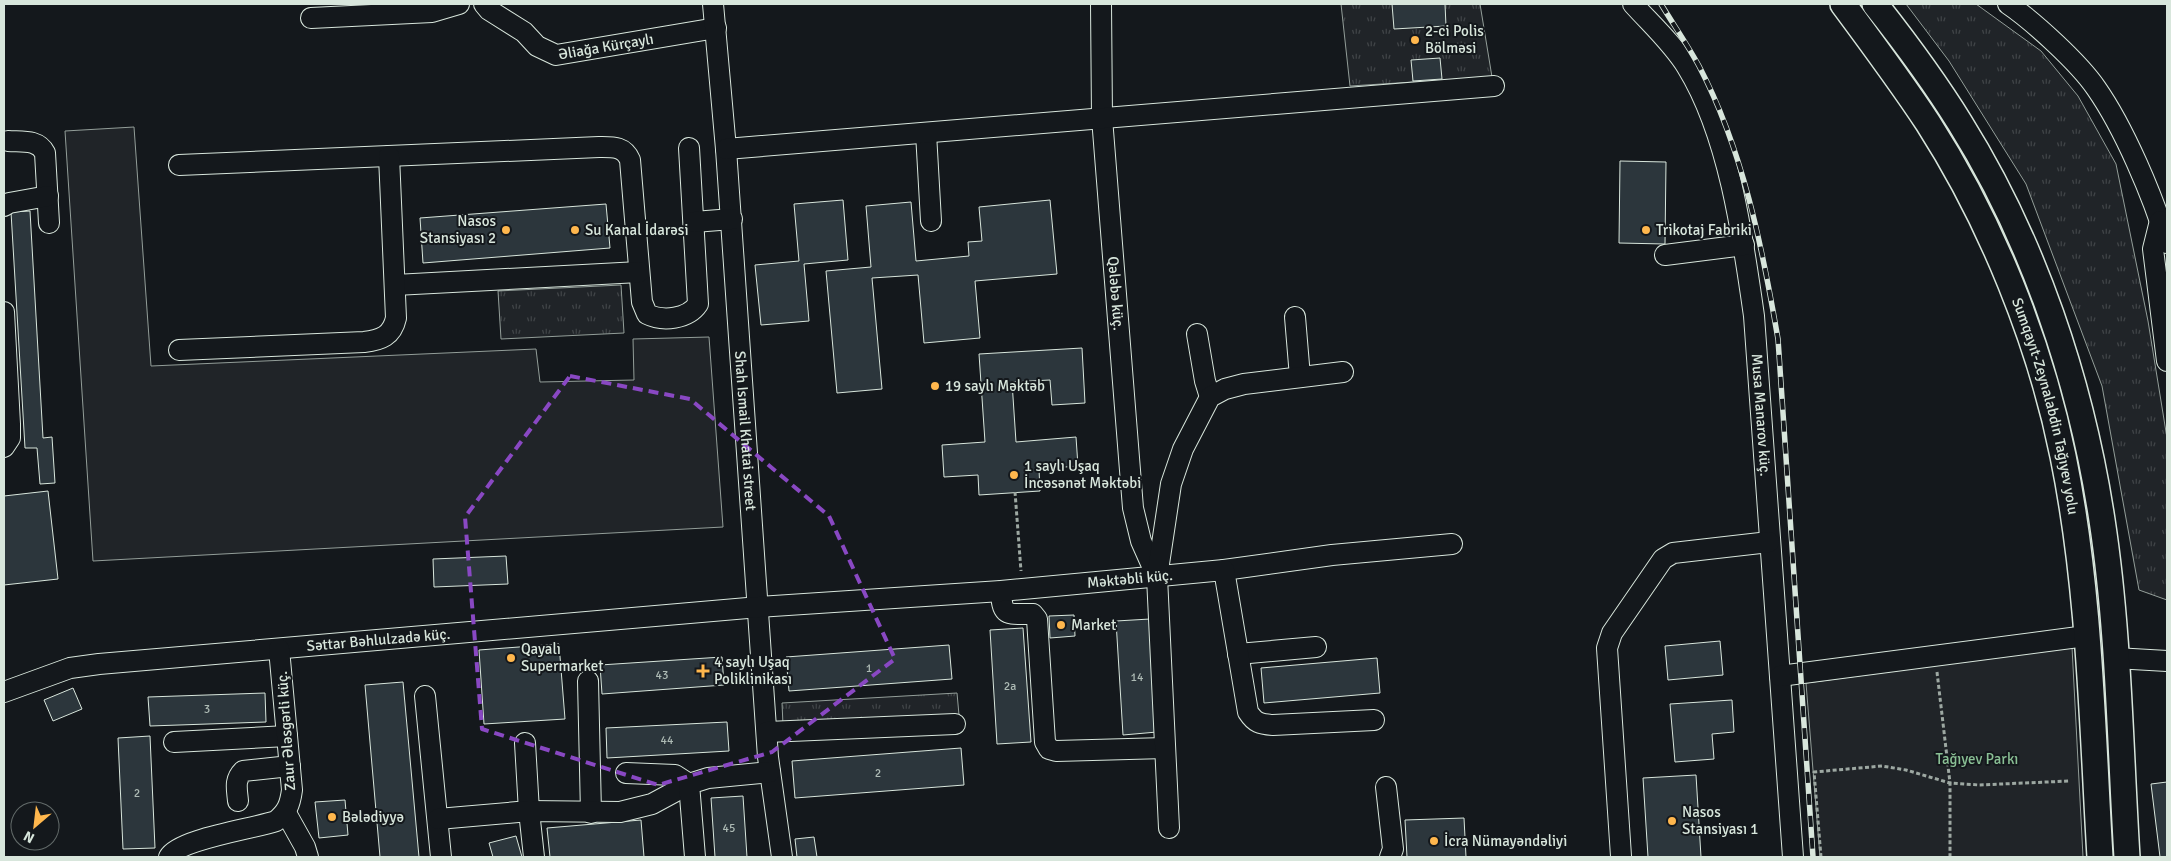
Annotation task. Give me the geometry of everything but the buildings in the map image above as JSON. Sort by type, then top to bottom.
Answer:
[{"type":"main road","name":"Sumqayıt-Zeynalabdin Tağıyev yolu","points":[[1842,4],[1885,60],[1929,125],[1965,190],[1998,257],[2026,325],[2048,392],[2063,455],[2074,518],[2086,636],[2100,857]]},
{"type":"main road","name":"Sumqayıt-Zeynalabdin Tağıyev yolu","points":[[1875,4],[1916,56],[1961,125],[2027,254],[2051,319],[2076,397],[2092,464],[2102,520],[2115,658],[2127,857]]},
{"type":"street","points":[[311,18],[432,12],[459,4]]},
{"type":"street","name":"Shah Ismail Khatai street","points":[[713,4],[732,219],[770,772],[782,857]]},
{"type":"street","name":"Qələbə küç.","points":[[1101,4],[1102,118],[1133,508],[1141,541],[1157,577]]},
{"type":"street","name":"Musa Manarov küç.","points":[[1633,4],[1687,68],[1704,102],[1732,187],[1744,245],[1754,316],[1793,857]]},
{"type":"street","points":[[2008,4],[2074,62],[2096,87],[2120,130],[2160,221],[2167,243]]},
{"type":"street","name":"Əliağa Kürçaylı","points":[[490,6],[524,32],[537,46],[556,55],[716,28]]},
{"type":"street","points":[[726,149],[1494,86]]},
{"type":"street","points":[[926,132],[930,221]]},
{"type":"street","points":[[8,141],[35,143],[42,146],[47,164],[49,224]]},
{"type":"street","points":[[179,165],[599,146],[620,148],[627,152],[630,160],[642,302],[647,314],[662,318],[686,316],[693,312],[698,304],[699,293],[689,148]]},
{"type":"street","points":[[180,350],[377,340],[386,336],[394,328],[396,318],[389,156]]},
{"type":"street","points":[[4,206],[10,203],[48,196]]},
{"type":"street","points":[[694,222],[732,219]]},
{"type":"street","points":[[2160,221],[2153,249],[2167,361]]},
{"type":"street","points":[[1665,255],[1744,245]]},
{"type":"street","points":[[394,286],[640,272]]},
{"type":"street","points":[[4,312],[10,438],[4,447]]},
{"type":"street","points":[[1295,317],[1300,377]]},
{"type":"street","points":[[1197,334],[1205,381],[1210,397]]},
{"type":"street","points":[[1168,828],[1157,577],[1171,484],[1183,449],[1210,397],[1225,389],[1244,384],[1343,372]]},
{"type":"street","points":[[1621,856],[1607,648],[1612,633],[1663,559],[1673,553],[1769,542]]},
{"type":"street","name":"Məktəbli küç.","points":[[759,607],[1001,591],[1157,577],[1340,554],[1452,544]]},
{"type":"street","points":[[1224,570],[1248,712],[1253,720],[1258,724],[1273,725],[1374,720]]},
{"type":"street","points":[[1001,591],[1004,612],[1010,614],[1033,614],[1037,619],[1044,742],[1049,749],[1056,751],[1165,748]]},
{"type":"street","name":"Səttar Bəhlulzadə küç.","points":[[4,692],[70,668],[759,607]]},
{"type":"street","points":[[1780,676],[2086,636]]},
{"type":"street","points":[[1238,654],[1316,647]]},
{"type":"street","name":"Zaur Ələsgərli küç.","points":[[169,857],[172,851],[186,844],[276,821],[286,813],[290,806],[292,790],[279,649]]},
{"type":"street","points":[[2115,658],[2166,656]]},
{"type":"street","points":[[588,681],[591,813]]},
{"type":"street","points":[[424,696],[441,857]]},
{"type":"street","points":[[767,732],[955,724]]},
{"type":"street","points":[[174,742],[287,736]]},
{"type":"street","points":[[525,743],[534,857]]},
{"type":"street","points":[[238,801],[236,783],[243,772],[290,766]]},
{"type":"street","points":[[438,819],[529,811],[591,813],[638,809],[652,804],[689,784],[708,778],[770,772]]},
{"type":"street","points":[[626,773],[675,775],[689,784]]},
{"type":"street","points":[[689,784],[695,857]]},
{"type":"street","points":[[1386,787],[1392,849],[1390,857]]},
{"type":"street","name":"Zaur Ələsgərli küç.","points":[[286,813],[305,846],[308,857]]},
{"type":"path","points":[[1015,492],[1022,589]]},
{"type":"path","points":[[1937,669],[1950,783],[1950,857]]},
{"type":"path","points":[[1821,857],[1814,772],[1882,766],[1906,770],[1950,783],[1979,785],[2070,781]]},
{"type":"highlighted area","points":[[570,376],[690,399],[829,516],[895,659],[772,752],[658,785],[482,729],[465,517]]},
{"type":"green space","name":"2-ci Polis Bölməsi","points":[[1341,4],[1480,4],[1492,77],[1350,86]]},
{"type":"green space","points":[[1906,4],[1976,4],[2041,51],[2078,96],[2116,164],[2148,321],[2167,438],[2167,600],[2139,590],[2102,386],[2026,184],[1949,61]]},
{"type":"green space","points":[[134,127],[151,366],[536,349],[540,382],[634,380],[633,339],[709,337],[723,527],[93,561],[65,131]]},
{"type":"green space","points":[[621,285],[624,333],[501,339],[498,291]]},
{"type":"green space","name":"Tağıyev Parkı","points":[[2072,647],[2083,857],[1820,857],[1806,683]]},
{"type":"green space","points":[[957,693],[959,715],[783,725],[782,703]]},
{"type":"railway","points":[[1661,4],[1699,66],[1728,131],[1758,234],[1772,304],[1778,339],[1813,857]]},
{"type":"place","name":"2-ci Polis Bölməsi","points":[[1415,40]]},
{"type":"place","name":"Nasos Stansiyası 2","points":[[506,230]]},
{"type":"place","name":"Su Kanal İdarəsi","points":[[575,230]]},
{"type":"place","name":"Trikotaj Fabriki","points":[[1646,230]]},
{"type":"place","name":"19 saylı Məktəb","points":[[935,386]]},
{"type":"place","name":"1 saylı Uşaq İncəsənət Məktəbi","points":[[1014,475]]},
{"type":"place","name":"Market","points":[[1061,625]]},
{"type":"place","name":"Qayalı Supermarket","points":[[511,658]]},
{"type":"place","name":"4 saylı Uşaq Poliklinikası","points":[[703,671]]},
{"type":"place","name":"Bələdiyyə","points":[[332,817]]},
{"type":"place","name":"Nasos Stansiyası 1","points":[[1672,821]]},
{"type":"place","name":"İcra Nümayəndəliyi","points":[[1434,841]]}]
